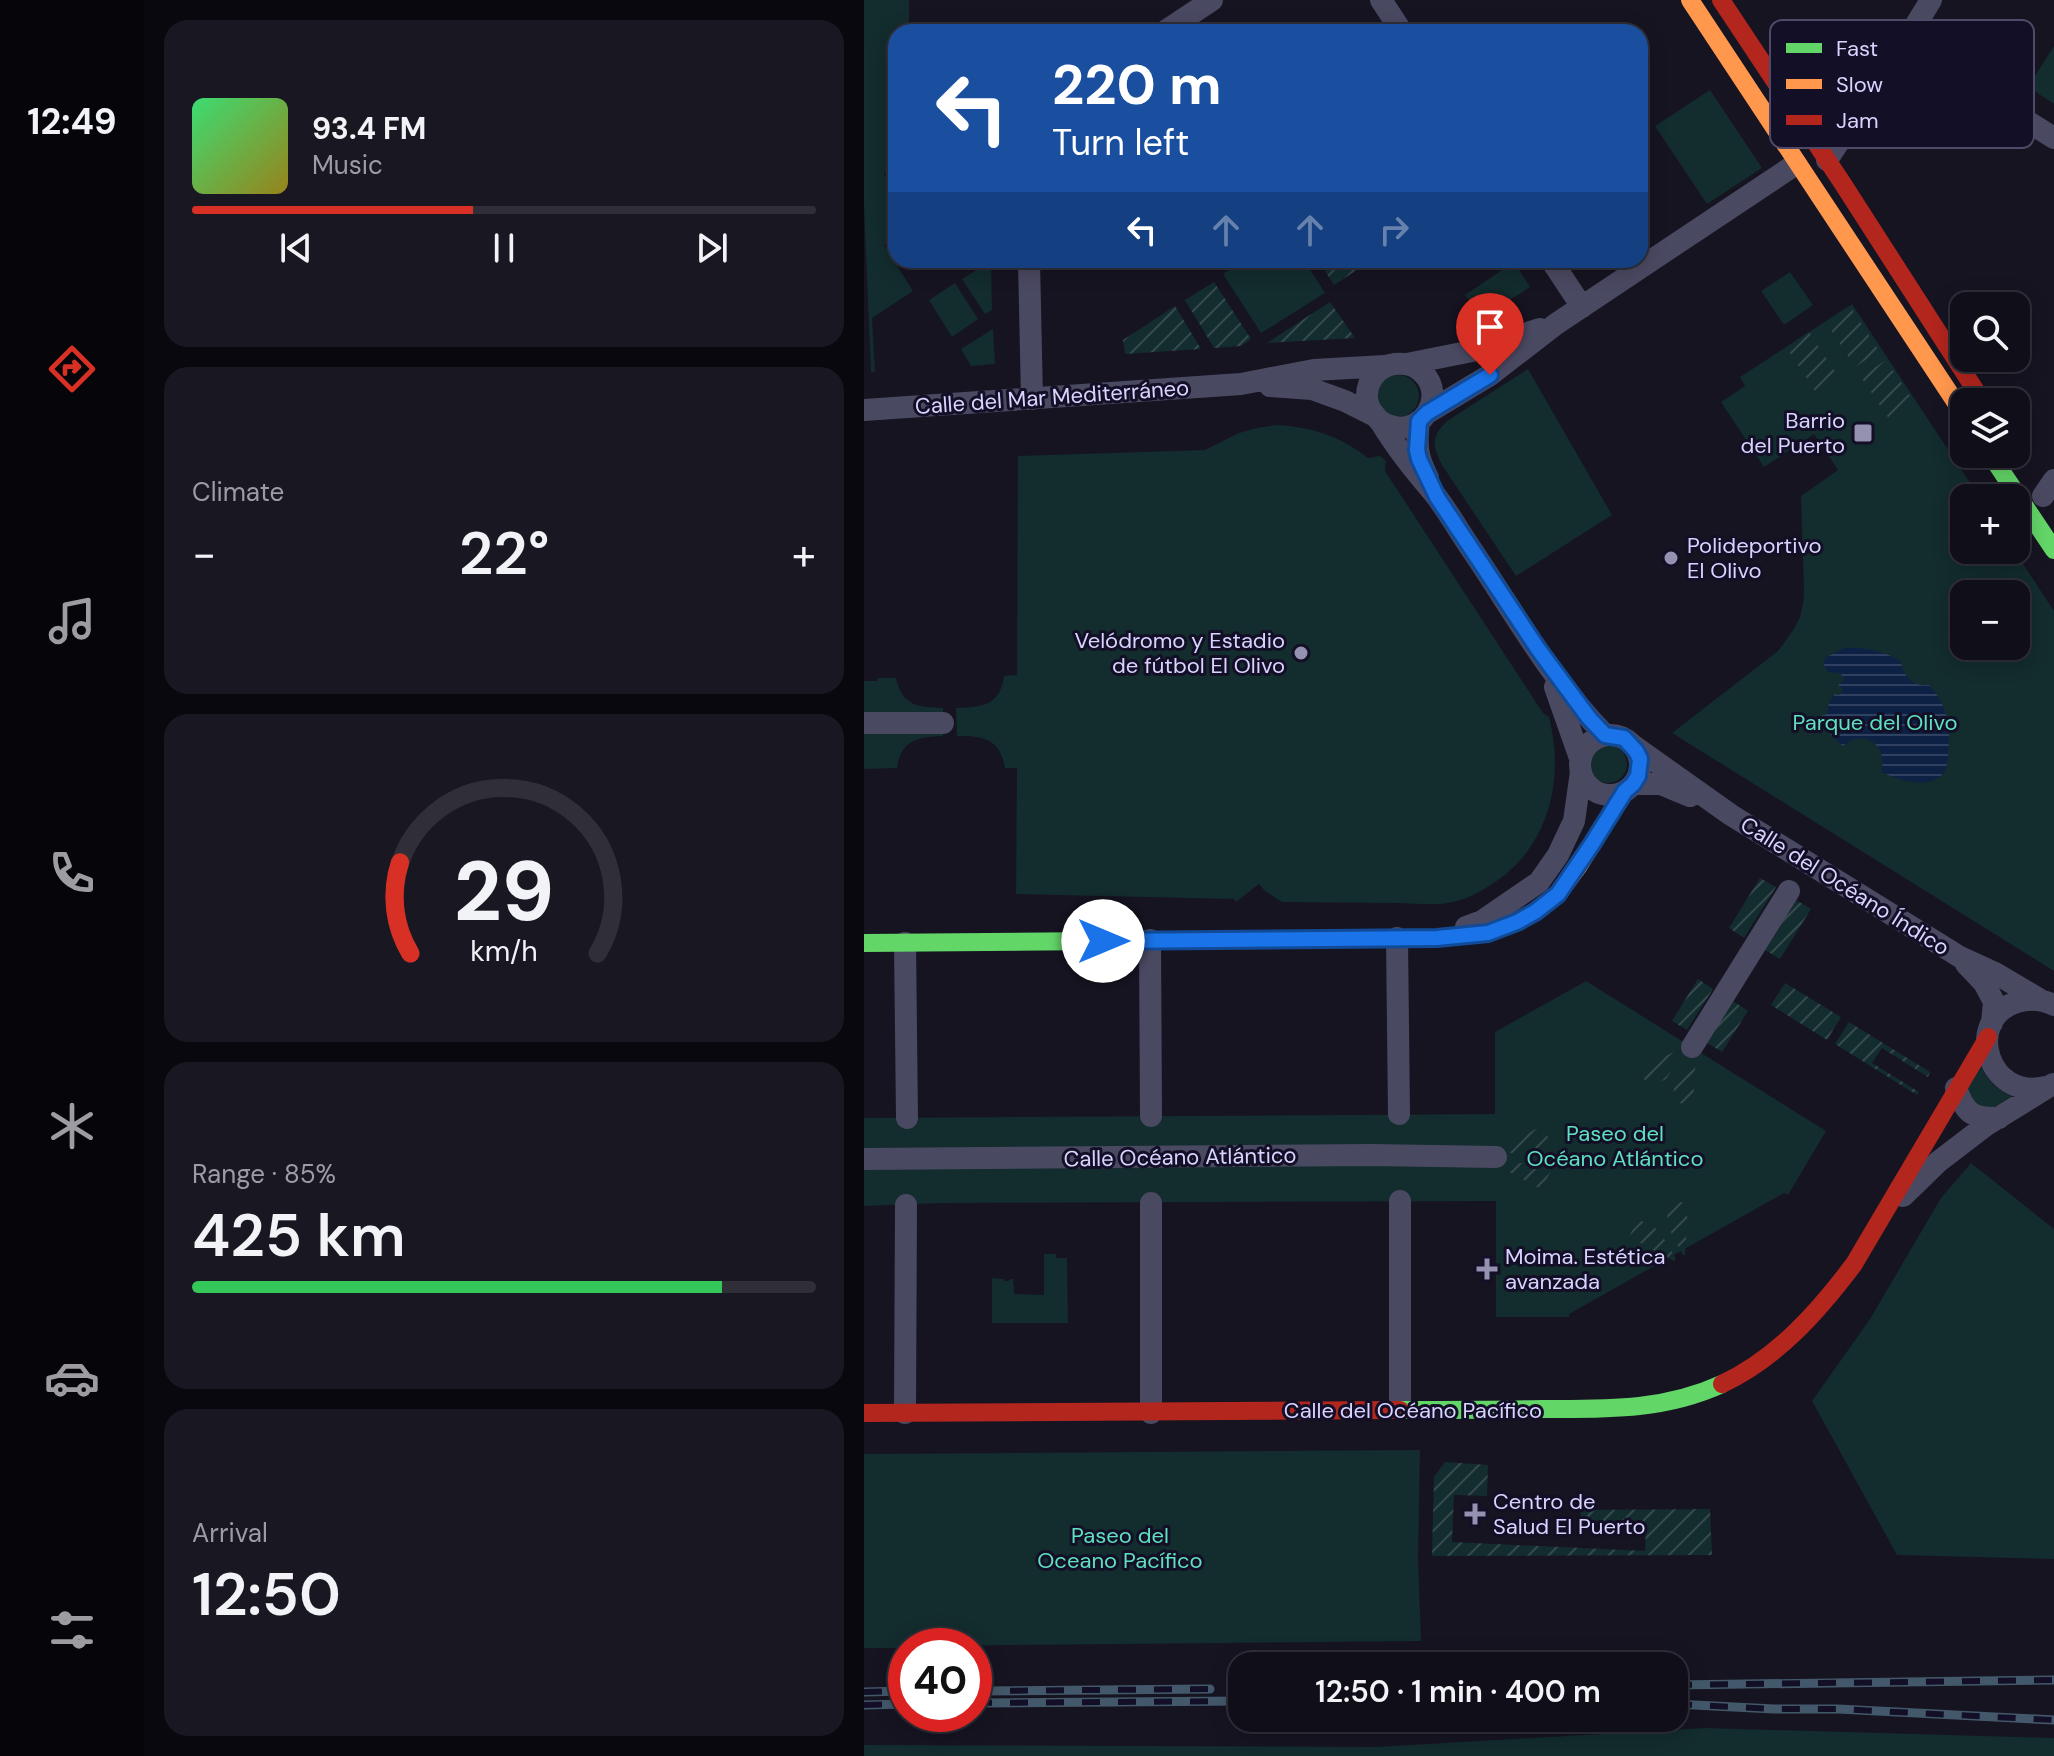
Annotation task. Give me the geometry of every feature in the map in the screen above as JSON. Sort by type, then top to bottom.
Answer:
[{"type":"street","points":[[1176,24],[1212,0]]},
{"type":"street","points":[[1381,0],[1397,24]]},
{"type":"street","points":[[1690,0],[1770,124]]},
{"type":"street","points":[[1721,0],[1770,74]]},
{"type":"street","points":[[1919,20],[1931,0]]},
{"type":"street","points":[[2034,125],[2054,138]]},
{"type":"street","points":[[1786,148],[1950,394]]},
{"type":"street","points":[[1819,148],[1974,388]]},
{"type":"street","points":[[1827,160],[1835,148]]},
{"type":"street","name":"Calle del Mar Mediterráneo","points":[[1648,263],[1796,164]]},
{"type":"street","points":[[1029,268],[1032,399]]},
{"type":"street","points":[[1556,268],[1582,307]]},
{"type":"street","name":"Calle del Mar Mediterráneo","points":[[1423,417],[1490,375],[1556,324],[1640,268]]},
{"type":"street","name":"Calle del Mar Mediterráneo","points":[[864,410],[1241,384],[1314,370],[1396,365],[1472,351],[1556,324]]},
{"type":"street","points":[[1437,497],[1419,459],[1417,441],[1423,417],[1431,403],[1430,383],[1417,368],[1396,365],[1371,380],[1367,398],[1377,419],[1396,448],[1437,497],[1538,649],[1605,735]]},
{"type":"street","name":"Calle del Mar Mediterráneo","points":[[1241,384],[1312,389],[1345,401],[1377,419]]},
{"type":"street","points":[[1377,419],[1399,428],[1407,427],[1423,417]]},
{"type":"street","points":[[1999,468],[2054,550]]},
{"type":"street","points":[[2030,475],[2050,497]]},
{"type":"street","points":[[1538,649],[1556,689],[1590,787],[1598,792],[1617,794],[1629,787]]},
{"type":"street","points":[[864,723],[943,723]]},
{"type":"street","points":[[864,943],[1437,938],[1488,933],[1535,912],[1558,894],[1578,867],[1638,776],[1640,759],[1624,738],[1605,735],[1589,743],[1581,765],[1574,821],[1578,867]]},
{"type":"street","name":"Calle del Océano Índico","points":[[1631,744],[1731,815],[1960,957],[2047,1002]]},
{"type":"street","name":"Calle del Océano Índico","points":[[1629,787],[1651,783],[1668,786],[1731,815]]},
{"type":"street","points":[[1437,938],[1482,921],[1539,882],[1558,855],[1574,821]]},
{"type":"street","points":[[1692,1047],[1789,891]]},
{"type":"street","points":[[1397,938],[1399,1114]]},
{"type":"street","points":[[1150,940],[1151,1116]]},
{"type":"street","points":[[905,943],[907,1118]]},
{"type":"street","name":"Calle del Océano Índico","points":[[1960,957],[1984,983],[1994,1002],[1987,1044],[1998,1074],[2020,1088],[2045,1088],[2053,1083]]},
{"type":"street","points":[[1990,1030],[1998,1014],[2011,1004],[2026,999],[2047,1002]]},
{"type":"street","name":"Calle del Océano Pacífico","points":[[864,1413],[1594,1409],[1677,1401],[1705,1392],[1771,1355],[1793,1337],[1835,1291],[1990,1030]]},
{"type":"street","name":"Calle del Océano Pacífico","points":[[1882,1216],[1938,1162],[2053,1083]]},
{"type":"street","points":[[1956,1088],[1962,1104],[1970,1112],[1982,1118],[1999,1118]]},
{"type":"street","name":"Calle Océano Atlántico","points":[[864,1159],[1355,1155],[1496,1157]]},
{"type":"street","points":[[1400,1201],[1400,1409]]},
{"type":"street","points":[[1151,1203],[1151,1413]]},
{"type":"street","points":[[905,1413],[906,1205]]},
{"type":"green space","points":[[864,0],[909,0],[909,24],[888,24],[888,171],[884,174],[888,180],[888,242],[884,245],[888,251],[888,268],[898,268],[913,291],[872,318],[875,372],[871,372],[864,206]]},
{"type":"green space","points":[[2054,46],[2054,104],[2034,91],[2034,78]]},
{"type":"green space","points":[[1710,90],[1762,168],[1707,204],[1655,126]]},
{"type":"green space","points":[[980,268],[991,268],[992,310],[985,314],[962,279]]},
{"type":"green space","points":[[1232,268],[1309,268],[1325,293],[1261,333],[1223,274]]},
{"type":"green space","points":[[1323,268],[1360,268],[1334,285]]},
{"type":"green space","points":[[1505,268],[1518,268],[1530,287],[1481,319],[1465,295]]},
{"type":"green space","points":[[1790,272],[1813,305],[1784,325],[1761,291]]},
{"type":"green space","points":[[1214,282],[1251,339],[1241,346],[1214,348],[1185,300]]},
{"type":"green space","points":[[955,283],[978,319],[952,337],[929,300]]},
{"type":"green space","points":[[1330,302],[1355,338],[1267,343]]},
{"type":"green space","name":"Parque del Olivo","points":[[1852,304],[1950,453],[1950,468],[1960,468],[1971,484],[1950,484],[1950,564],[2023,564],[2054,611],[2054,971],[1672,733],[1778,651],[1794,629],[1800,617],[1804,590],[1801,496],[1838,470],[1814,434],[1764,467],[1721,402],[1745,386],[1740,377]]},
{"type":"green space","points":[[1175,306],[1201,349],[1125,354],[1123,340]]},
{"type":"green space","points":[[1852,309],[1879,351],[1855,367],[1827,324]]},
{"type":"green space","points":[[993,329],[995,364],[971,366],[961,349]]},
{"type":"green space","points":[[1809,332],[1838,376],[1815,391],[1786,347]]},
{"type":"green space","points":[[1886,360],[1916,405],[1891,422],[1861,377]]},
{"type":"green space","points":[[1528,369],[1612,515],[1516,576],[1442,465],[1435,442],[1447,421]]},
{"type":"green space","points":[[1398,375],[1413,381],[1419,396],[1413,411],[1398,417],[1383,411],[1377,396],[1383,381]]},
{"type":"green space","name":"Velódromo y Estadio de fútbol El Olivo","points":[[1277,425],[1325,434],[1368,458],[1380,456],[1386,461],[1385,471],[1543,713],[1549,717],[1555,765],[1553,788],[1539,832],[1527,852],[1492,884],[1465,898],[1441,904],[1282,902],[1259,884],[1236,902],[1234,899],[1016,894],[1017,768],[1005,768],[999,750],[989,741],[957,736],[956,708],[988,703],[998,694],[1004,676],[1017,675],[1018,456],[1205,450],[1239,433]]},
{"type":"green space","points":[[878,678],[896,678],[902,694],[912,703],[943,708],[943,736],[912,742],[902,751],[897,768],[864,769],[864,681],[877,681]]},
{"type":"green space","points":[[1608,745],[1621,751],[1627,764],[1621,777],[1608,783],[1595,777],[1589,764],[1595,751]]},
{"type":"green space","points":[[1760,878],[1776,887],[1744,938],[1729,928]]},
{"type":"green space","points":[[1796,900],[1811,909],[1780,959],[1765,950]]},
{"type":"green space","points":[[1698,979],[1713,989],[1687,1030],[1672,1021]]},
{"type":"green space","name":"Paseo del Océano Atlántico","points":[[1586,981],[1826,1131],[1788,1195],[1784,1193],[1569,1314],[1569,1317],[1496,1317],[1496,1201],[864,1206],[864,1118],[1495,1114],[1495,1032]]},
{"type":"green space","points":[[1785,983],[1841,1017],[1827,1040],[1771,1005]]},
{"type":"green space","points":[[1733,1001],[1748,1011],[1722,1052],[1707,1043]]},
{"type":"green space","points":[[1849,1022],[1930,1072],[1928,1077],[1882,1048],[1872,1063],[1919,1092],[1917,1095],[1835,1044]]},
{"type":"green space","points":[[1685,1046],[1666,1079],[1649,1088],[1639,1070]]},
{"type":"green space","points":[[1694,1051],[1693,1104],[1673,1103],[1674,1083]]},
{"type":"green space","points":[[1981,1066],[1993,1084],[2012,1096],[1991,1109],[1976,1108],[1967,1087]]},
{"type":"green space","points":[[1541,1126],[1552,1143],[1534,1153],[1498,1153],[1497,1151]]},
{"type":"green space","points":[[1534,1162],[1551,1171],[1541,1189],[1496,1165]]},
{"type":"green space","points":[[1971,1163],[2054,1229],[2054,1559],[1897,1555],[1812,1401],[1870,1319],[1941,1198]]},
{"type":"green space","points":[[1668,1201],[1688,1203],[1685,1255],[1667,1225]]},
{"type":"green space","points":[[1638,1219],[1659,1230],[1676,1259],[1674,1261],[1629,1237]]},
{"type":"green space","points":[[1044,1254],[1067,1258],[1068,1323],[992,1323],[992,1278],[1004,1281],[1013,1279],[1014,1294],[1044,1295]]},
{"type":"green space","name":"Paseo del Oceano Pacífico","points":[[1420,1450],[1418,1558],[1421,1641],[992,1645],[992,1628],[888,1628],[888,1648],[864,1648],[864,1454]]},
{"type":"green space","points":[[1445,1462],[1488,1465],[1487,1496],[1454,1495],[1452,1542],[1645,1551],[1646,1526],[1580,1523],[1581,1510],[1710,1509],[1712,1555],[1432,1556],[1434,1477]]},
{"type":"green space","points":[[1688,1729],[2054,1738],[2054,1756],[864,1756],[864,1745],[1377,1747],[1636,1732],[1688,1732]]},
{"type":"water","points":[[1844,648],[1874,650],[1901,661],[1910,680],[1929,685],[1935,692],[1944,708],[1949,733],[1947,762],[1940,777],[1933,781],[1915,782],[1881,772],[1881,754],[1873,742],[1859,738],[1843,746],[1817,717],[1827,714],[1835,694],[1842,693],[1843,689],[1838,685],[1845,680],[1840,673],[1828,672],[1824,665],[1825,658]]},
{"type":"railway","points":[[1688,1685],[2054,1680]]},
{"type":"railway","points":[[992,1691],[1210,1689]]},
{"type":"railway","points":[[864,1692],[888,1691]]},
{"type":"railway","points":[[992,1703],[1228,1701]]},
{"type":"railway","points":[[864,1705],[888,1704]]},
{"type":"railway","points":[[1688,1705],[2054,1720]]},
{"type":"traffic: fast","points":[[1999,468],[2054,550]]},
{"type":"traffic: fast","points":[[864,943],[1331,939]]},
{"type":"traffic: fast","points":[[1400,1410],[1633,1407],[1678,1399],[1722,1384]]},
{"type":"traffic: slow","points":[[1690,0],[1770,121]]},
{"type":"traffic: slow","points":[[1788,148],[1950,394]]},
{"type":"traffic: slow","points":[[1331,939],[1437,938],[1488,933],[1517,922],[1558,894],[1625,791]]},
{"type":"traffic: jam","points":[[1721,0],[1770,74]]},
{"type":"traffic: jam","points":[[1819,148],[1974,388]]},
{"type":"traffic: jam","points":[[1722,1384],[1761,1361],[1795,1332],[1854,1264],[1988,1037]]},
{"type":"traffic: jam","points":[[864,1413],[1400,1410]]},
{"type":"place","name":"Barrio del Puerto","points":[[1863,433]]},
{"type":"place","name":"Polideportivo El Olivo","points":[[1671,558]]},
{"type":"place","name":"Velódromo y Estadio de fútbol El Olivo","points":[[1301,653]]},
{"type":"place","name":"Moima. Estética avanzada","points":[[1487,1269]]},
{"type":"place","name":"Centro de Salud El Puerto","points":[[1475,1514]]},
{"type":"route","points":[[1103,941],[1437,938],[1488,933],[1535,912],[1558,894],[1578,867],[1625,791],[1638,776],[1640,759],[1624,738],[1605,735],[1553,670],[1437,497],[1419,459],[1419,421],[1450,398],[1490,375]]}]
